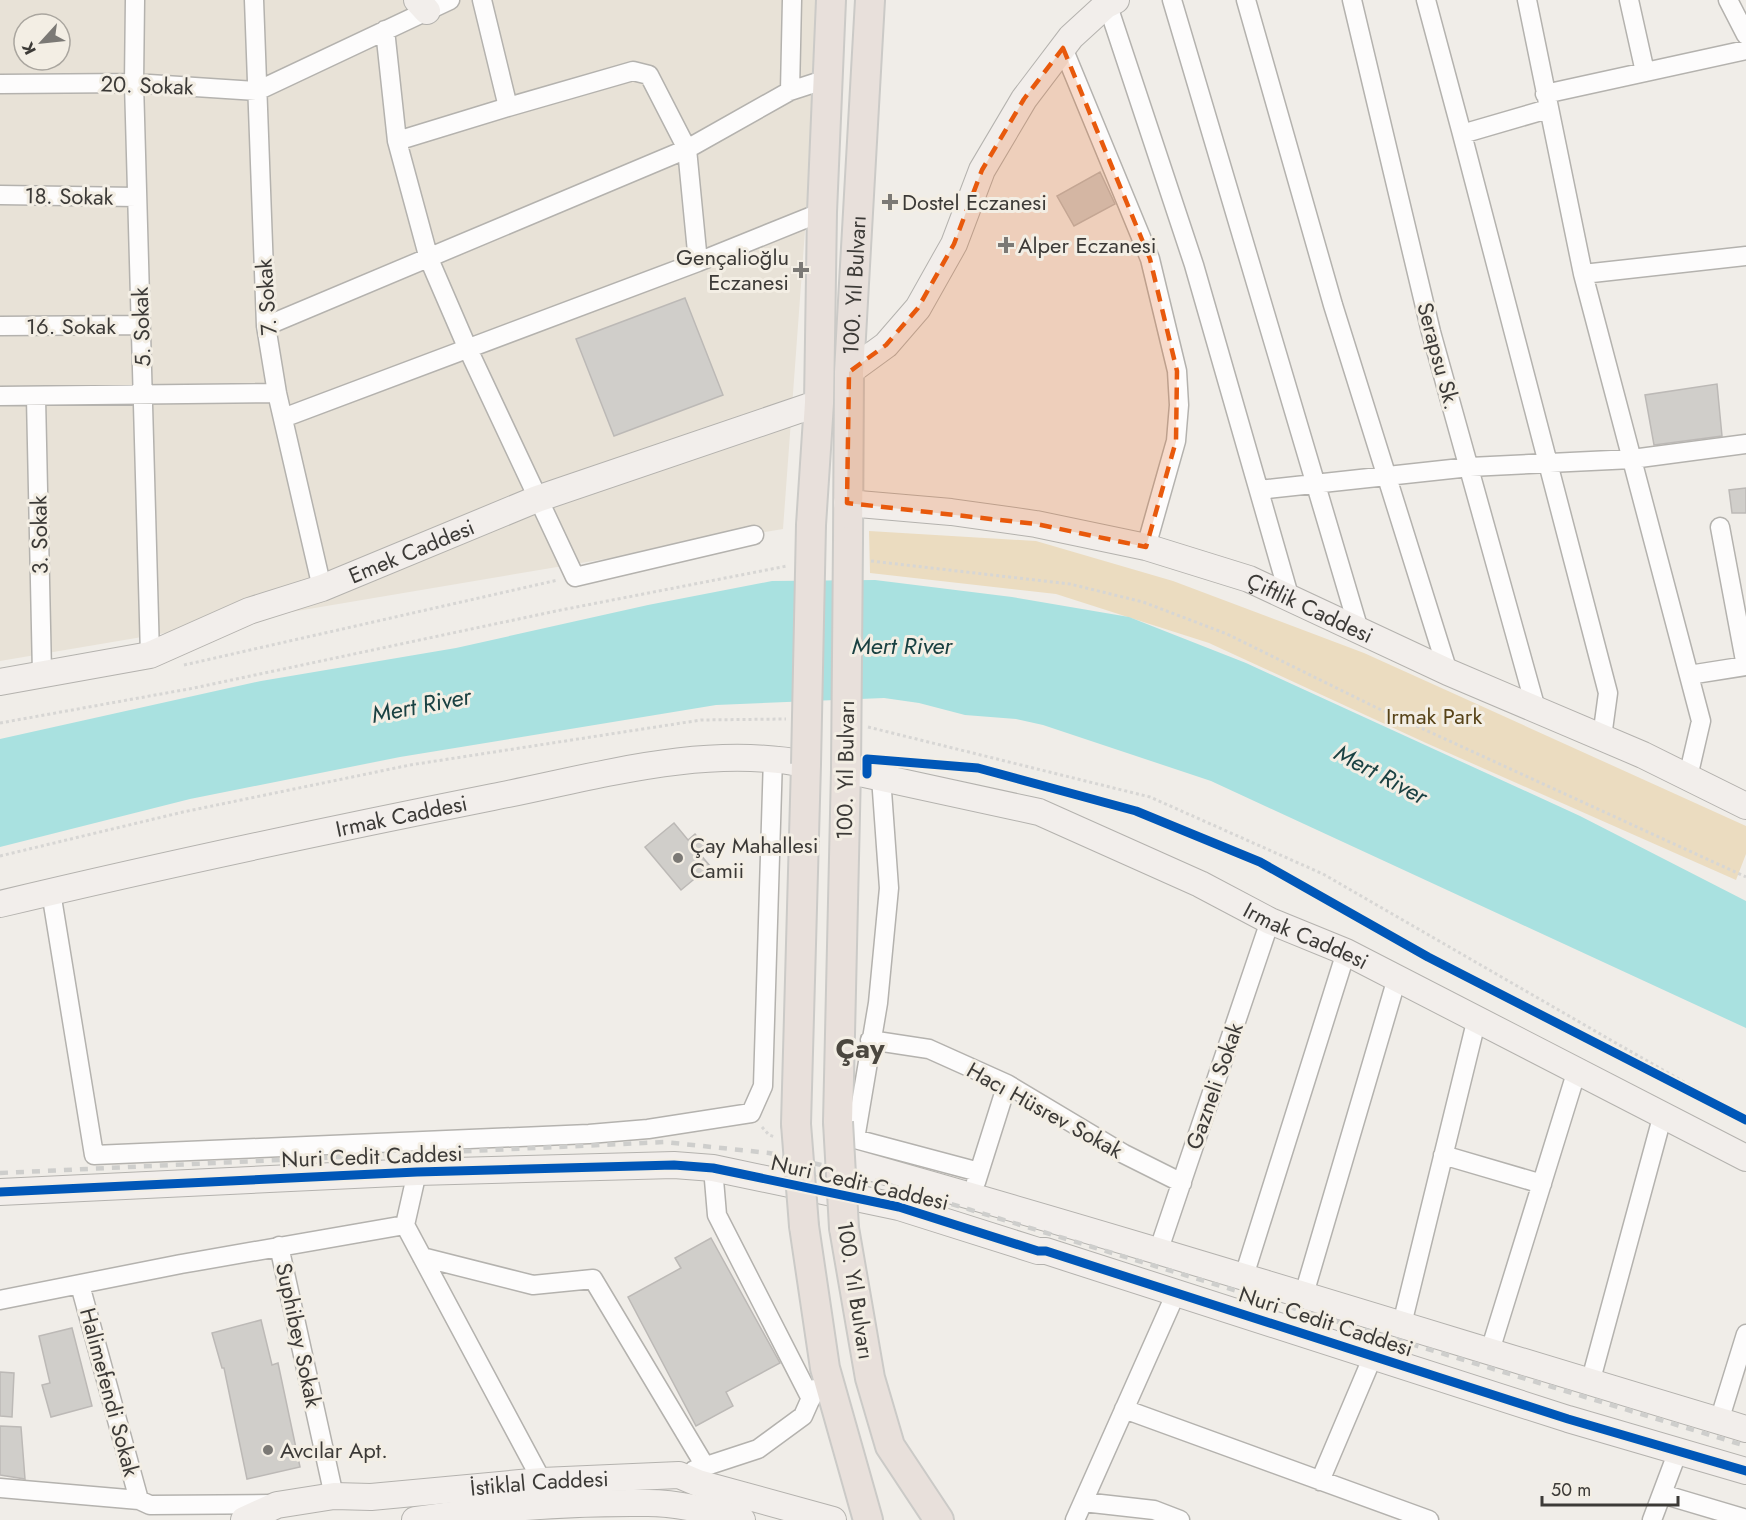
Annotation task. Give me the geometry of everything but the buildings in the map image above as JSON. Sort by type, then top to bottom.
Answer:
[{"type":"main road","name":"100. Yıl Bulvarı","points":[[831,0],[830,78],[822,212],[819,403],[811,525],[796,1124],[804,1226],[825,1368],[868,1520]]},
{"type":"main road","name":"100. Yıl Bulvarı","points":[[870,0],[849,372],[846,770],[838,1122],[844,1228],[854,1297],[870,1378],[890,1446],[939,1520]]},
{"type":"main road","points":[[849,372],[886,345],[918,308],[954,244],[982,170],[1024,99],[1063,48],[1110,2]]},
{"type":"main road","name":"Emek Caddesi","points":[[0,682],[150,655],[249,611],[322,588],[537,499],[819,403]]},
{"type":"main road","name":"Çiftlik Caddesi","points":[[847,503],[994,518],[1146,547],[1249,579],[1448,672],[1602,737],[1746,806]]},
{"type":"main road","name":"Irmak Caddesi","points":[[0,904],[417,812],[688,759],[773,757],[806,764]]},
{"type":"main road","name":"Irmak Caddesi","points":[[846,770],[1039,812],[1200,884],[1270,921],[1346,952],[1663,1113],[1746,1158]]},
{"type":"main road","name":"Nuri Cedit Caddesi","points":[[851,1162],[975,1183],[1158,1252],[1402,1324],[1489,1354],[1746,1429]]},
{"type":"main road","name":"Nuri Cedit Caddesi","points":[[0,1192],[417,1172],[628,1165],[712,1168],[899,1207],[1746,1471]]},
{"type":"main road","name":"İstiklal Caddesi","points":[[244,1520],[277,1504],[334,1496],[371,1497],[542,1481],[679,1475],[698,1483],[833,1520]]},
{"type":"main road","name":"İstiklal Caddesi","points":[[425,1519],[502,1509],[650,1503],[742,1520]]},
{"type":"street","name":"5. Sokak","points":[[135,0],[134,83],[150,655]]},
{"type":"street","name":"7. Sokak","points":[[254,0],[266,326],[277,393],[322,588]]},
{"type":"street","points":[[482,0],[508,107]]},
{"type":"street","points":[[790,91],[792,0]]},
{"type":"street","points":[[1172,0],[1359,630]]},
{"type":"street","points":[[1246,0],[1333,305],[1448,672]]},
{"type":"street","name":"Serapsu Sk.","points":[[1352,0],[1431,332],[1536,709]]},
{"type":"street","points":[[1426,0],[1608,693],[1602,737]]},
{"type":"street","points":[[1527,0],[1583,274],[1701,721],[1688,777]]},
{"type":"street","points":[[1629,0],[1646,72]]},
{"type":"street","points":[[1728,0],[1746,35]]},
{"type":"street","points":[[1110,2],[1194,265],[1290,599]]},
{"type":"street","points":[[257,91],[386,30],[431,4]]},
{"type":"street","points":[[386,30],[397,141],[429,259],[537,499],[575,576],[754,535]]},
{"type":"street","points":[[1063,48],[1150,259],[1177,372],[1179,405],[1176,441],[1146,547]]},
{"type":"street","points":[[1462,134],[1547,102],[1646,72],[1746,50]]},
{"type":"street","points":[[397,141],[633,71],[649,75],[687,149],[698,262]]},
{"type":"street","points":[[266,326],[687,149],[790,91],[830,78]]},
{"type":"street","name":"20. Sokak","points":[[0,84],[134,83],[257,91]]},
{"type":"street","name":"18. Sokak","points":[[0,195],[137,197]]},
{"type":"street","points":[[283,418],[698,262],[822,212]]},
{"type":"street","points":[[1583,274],[1746,256]]},
{"type":"street","name":"16. Sokak","points":[[0,326],[141,325]]},
{"type":"street","points":[[0,396],[36,398],[277,393]]},
{"type":"street","name":"3. Sokak","points":[[36,398],[42,673]]},
{"type":"street","points":[[1259,489],[1316,485],[1386,475],[1470,467],[1547,461],[1632,459],[1746,444]]},
{"type":"street","points":[[1689,675],[1746,666],[1740,601],[1720,527]]},
{"type":"street","name":"Nuri Cedit Caddesi","points":[[51,892],[94,1155],[589,1134],[648,1129],[751,1113],[763,1086],[773,757]]},
{"type":"street","points":[[881,777],[889,888],[878,1003],[855,1139],[975,1183],[1007,1084]]},
{"type":"street","name":"Gazneli Sokak","points":[[1158,1252],[1270,921]]},
{"type":"street","points":[[1244,1276],[1346,952]]},
{"type":"street","points":[[1304,1294],[1397,978]]},
{"type":"street","points":[[1402,1324],[1477,1018]]},
{"type":"street","name":"Hacı Hüsrev Sokak","points":[[870,1040],[928,1049],[1007,1084],[1124,1154],[1182,1183]]},
{"type":"street","points":[[1489,1354],[1577,1070]]},
{"type":"street","points":[[1590,1383],[1663,1113]]},
{"type":"street","points":[[1443,1155],[1542,1184]]},
{"type":"street","points":[[712,1168],[717,1215],[811,1399]]},
{"type":"street","points":[[417,1172],[405,1226],[542,1481]]},
{"type":"street","points":[[0,1300],[279,1246],[405,1226]]},
{"type":"street","name":"Suphibey Sokak","points":[[279,1246],[334,1496]]},
{"type":"street","points":[[422,1257],[533,1285],[593,1280],[705,1466]]},
{"type":"street","name":"Halimefendi Sokak","points":[[80,1285],[147,1508]]},
{"type":"street","points":[[1075,1520],[1176,1293]]},
{"type":"street","points":[[1719,1421],[1746,1334]]},
{"type":"street","points":[[1320,1480],[1373,1356]]},
{"type":"street","points":[[679,1475],[758,1449],[803,1416],[825,1368]]},
{"type":"street","points":[[1124,1409],[1429,1520]]},
{"type":"street","points":[[1652,1520],[1678,1451]]},
{"type":"street","points":[[0,1488],[147,1508],[277,1504]]},
{"type":"street","points":[[1662,1494],[1746,1519]]},
{"type":"street","points":[[1083,1502],[1092,1520]]},
{"type":"street","points":[[1083,1502],[1154,1510],[1180,1520]]},
{"type":"path","points":[[870,561],[1070,584],[1143,602],[1227,634],[1375,707],[1746,877]]},
{"type":"path","points":[[0,723],[194,688],[556,611],[789,566]]},
{"type":"path","points":[[178,666],[575,576]]},
{"type":"path","points":[[0,856],[183,812],[410,765],[701,720],[807,719]]},
{"type":"path","points":[[846,721],[1150,797],[1323,874],[1746,1119]]},
{"type":"path","points":[[1576,1033],[1746,1119]]},
{"type":"highlighted area","points":[[1063,48],[1150,259],[1177,371],[1176,441],[1146,547],[1036,524],[847,503],[849,372],[886,345],[918,308],[954,244],[982,170],[1024,99]]},
{"type":"shaded area","points":[[0,0],[822,0],[783,529],[0,661]]},
{"type":"green space","name":"Irmak Park","points":[[869,531],[1036,541],[1173,581],[1364,653],[1746,826],[1746,854],[1736,880],[1426,743],[1209,643],[1056,594],[870,573]]},
{"type":"water","name":"Mert River","points":[[875,580],[1012,597],[1129,617],[1246,663],[1580,816],[1746,901],[1746,1028],[1211,781],[1043,725],[1016,719],[965,715],[919,703],[884,698],[716,705],[400,757],[190,799],[0,847],[0,739],[261,681],[456,648],[648,605],[772,581]]},
{"type":"railway","points":[[0,1173],[664,1142],[769,1153],[830,1167],[1746,1446]]},
{"type":"cycle path","points":[[867,774],[867,759],[978,768],[1136,811],[1260,862],[1428,957],[1746,1120]]},
{"type":"cycle path","points":[[0,1192],[417,1172],[674,1165],[713,1168],[899,1207],[1038,1251],[1046,1251],[1568,1419],[1746,1471]]},
{"type":"place","name":"Dostel Eczanesi","points":[[890,202]]},
{"type":"place","name":"Alper Eczanesi","points":[[1006,245]]},
{"type":"place","name":"Gençalioğlu Eczanesi","points":[[801,270]]},
{"type":"place","name":"Çay Mahallesi Camii","points":[[678,858]]},
{"type":"place","name":"Avcılar Apt.","points":[[268,1450]]},
{"type":"district","name":"Çay","points":[[860,1048]]}]
